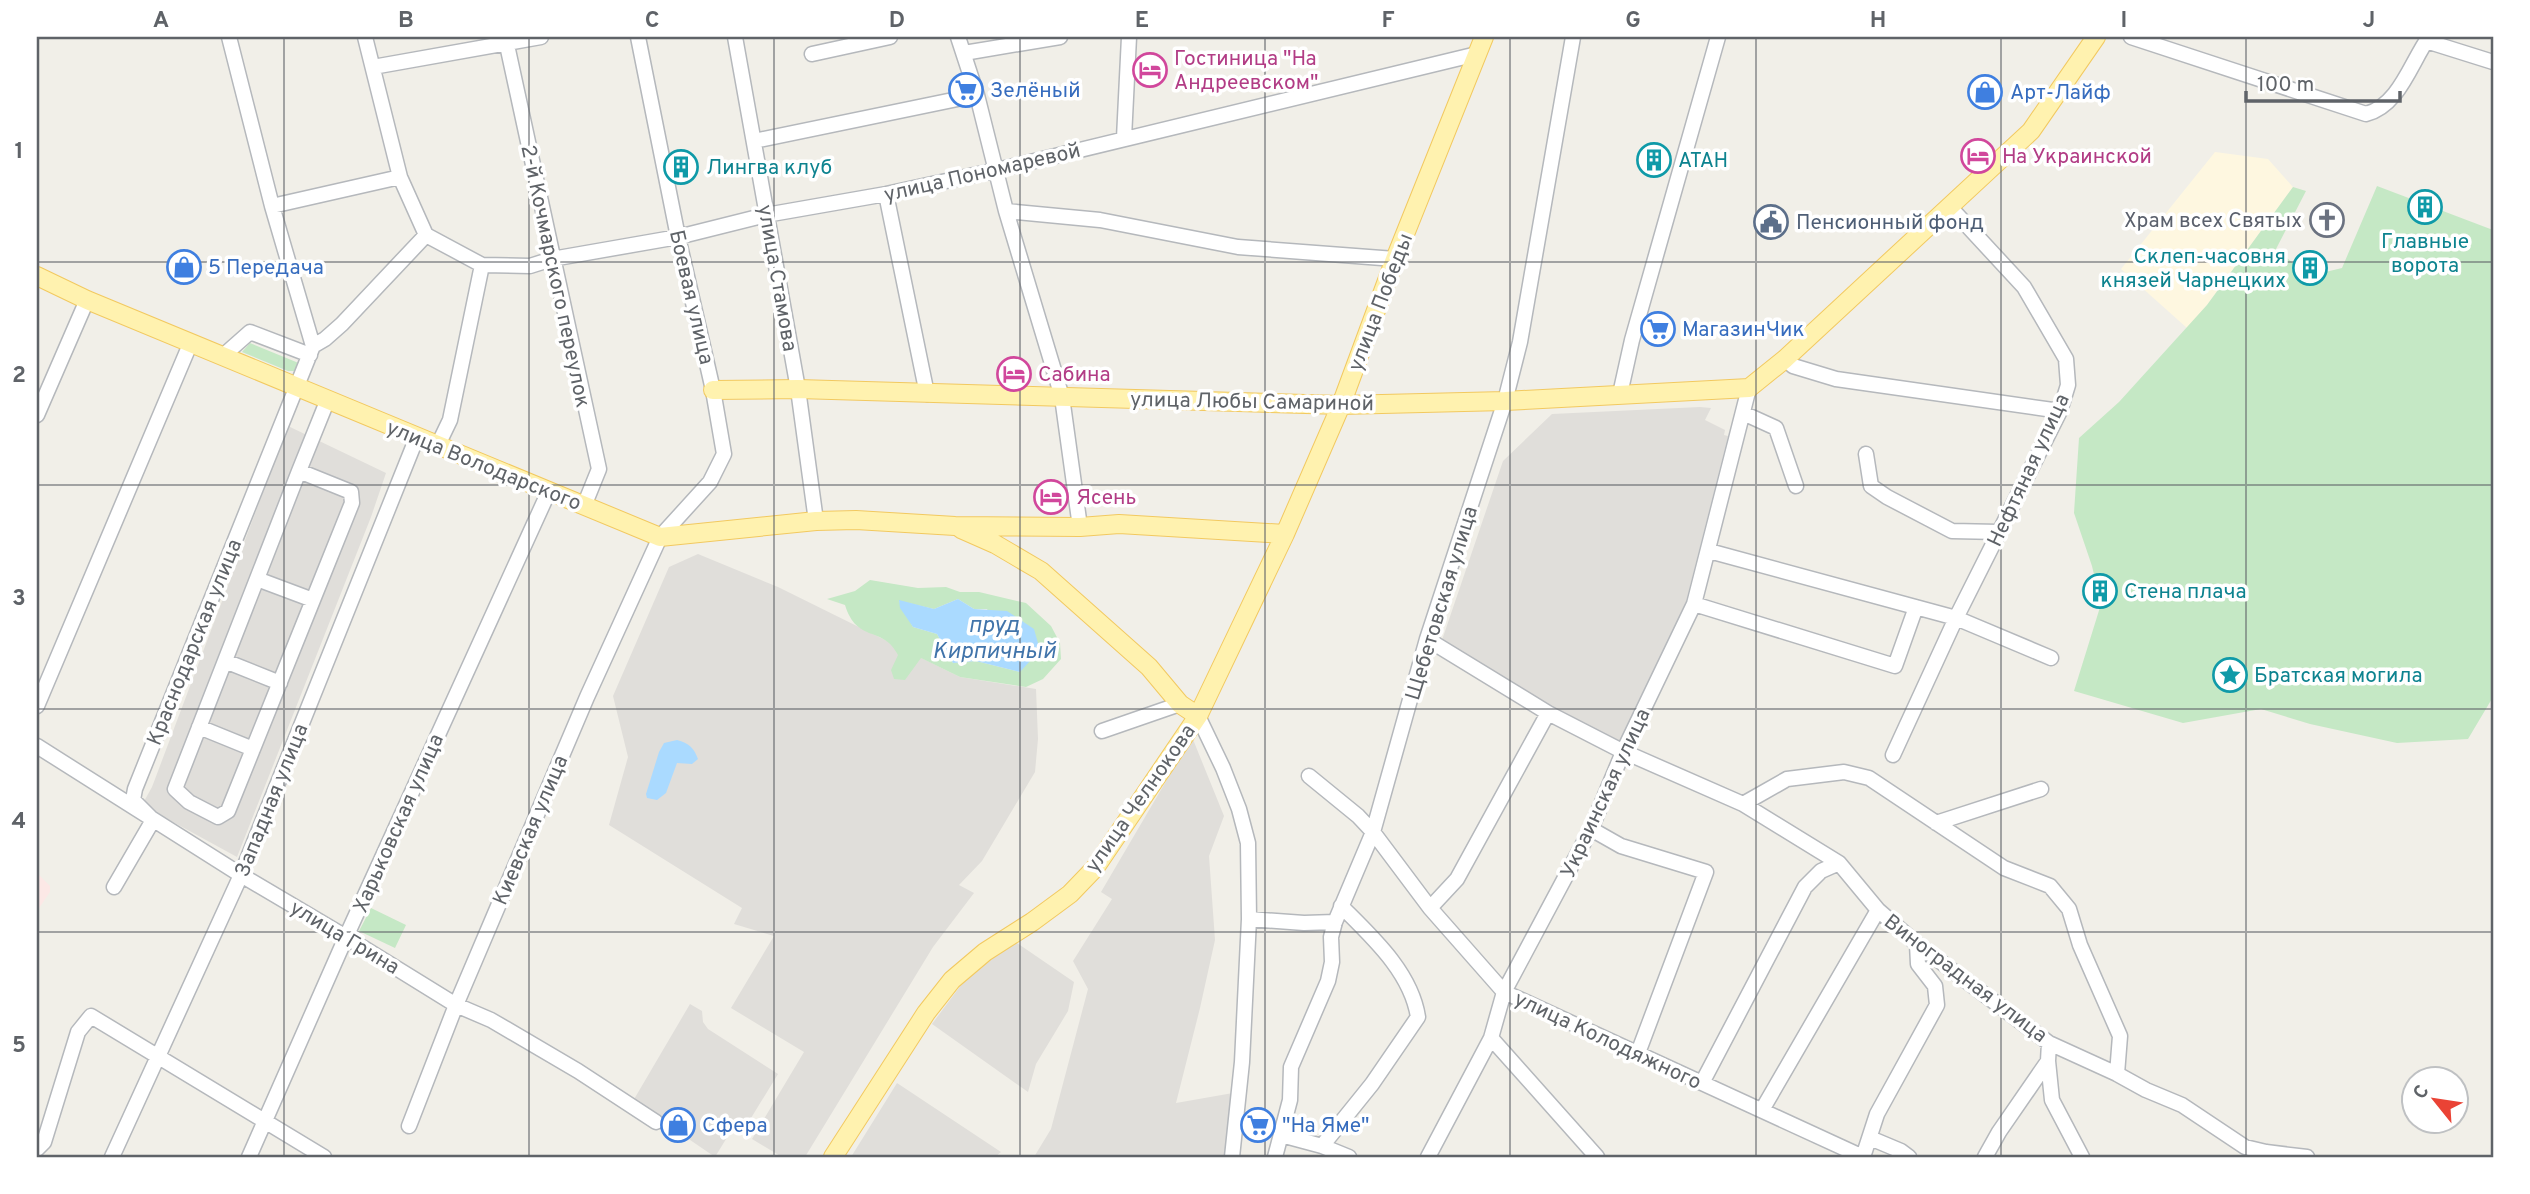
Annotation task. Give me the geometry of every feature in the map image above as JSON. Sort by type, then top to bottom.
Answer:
[{"type":"main road","name":"улица Победы","points":[[1198,716],[1285,534],[1341,405],[1395,259],[1484,37]]},
{"type":"main road","points":[[1749,388],[1785,359],[2031,131],[2096,37]]},
{"type":"main road","name":"улица Володарского","points":[[37,276],[87,300],[660,537],[816,521],[856,520],[955,526],[1080,527],[1119,524],[1285,534]]},
{"type":"main road","name":"улица Любы Самариной","points":[[713,390],[798,389],[1341,405],[1505,401],[1749,388]]},
{"type":"main road","name":"улица Володарского","points":[[955,526],[995,544],[1041,571],[1149,667],[1180,704],[1198,716]]},
{"type":"main road","name":"улица Челнокова","points":[[833,1157],[926,1013],[945,989],[985,952],[1070,894],[1095,868],[1198,716]]},
{"type":"street","points":[[229,37],[311,351]]},
{"type":"street","points":[[365,37],[400,177],[426,235],[482,265],[450,420],[438,445]]},
{"type":"street","points":[[373,68],[541,37]]},
{"type":"street","name":"Боевая улица","points":[[638,37],[678,237],[713,390],[724,454],[710,482],[660,537]]},
{"type":"street","name":"улица Стамова","points":[[735,37],[798,389],[816,521]]},
{"type":"street","points":[[812,54],[890,37]]},
{"type":"street","points":[[958,37],[977,94],[1006,211],[1062,397],[1080,527]]},
{"type":"street","points":[[964,53],[1060,37]]},
{"type":"street","points":[[1124,138],[1129,37]]},
{"type":"street","name":"Щебетовская улица","points":[[1275,1157],[1290,1100],[1291,1067],[1328,981],[1332,962],[1331,937],[1335,922],[1373,832],[1427,639],[1505,401],[1520,342],[1573,37]]},
{"type":"street","points":[[1620,394],[1632,340],[1718,37]]},
{"type":"street","points":[[2131,37],[2366,114],[2382,107],[2395,93],[2427,39],[2493,62]]},
{"type":"street","name":"2-й Кочмарского переулок","points":[[506,45],[599,469],[584,506]]},
{"type":"street","name":"улица Пономаревой","points":[[482,265],[530,266],[552,259],[678,237],[766,215],[886,194],[997,170],[1477,54]]},
{"type":"street","points":[[754,141],[977,94]]},
{"type":"street","points":[[272,206],[400,177]]},
{"type":"street","points":[[886,194],[928,394]]},
{"type":"street","name":"Нефтяная улица","points":[[1893,755],[1956,618],[2060,411],[2068,385],[2066,359],[2024,287],[1949,206]]},
{"type":"street","points":[[1006,211],[1100,220],[1238,247],[1395,259]]},
{"type":"street","points":[[298,387],[311,351],[342,324],[426,235]]},
{"type":"street","points":[[37,415],[87,300]]},
{"type":"street","points":[[224,355],[250,332],[311,351]]},
{"type":"street","points":[[37,706],[191,342]]},
{"type":"street","points":[[1785,359],[1793,366],[1836,379],[2060,411]]},
{"type":"street","name":"Краснодарская улица","points":[[153,820],[133,800],[135,789],[298,387]]},
{"type":"street","name":"Украинская улица","points":[[1427,1157],[1491,1038],[1504,992],[1591,829],[1623,752],[1694,604],[1749,388]]},
{"type":"street","points":[[299,471],[351,492],[352,503],[228,811],[218,817],[189,802],[175,789],[299,471],[328,400]]},
{"type":"street","points":[[1743,414],[1776,428],[1796,486]]},
{"type":"street","name":"Западная улица","points":[[112,1157],[241,875],[417,437]]},
{"type":"street","points":[[1866,454],[1871,486],[1887,497],[1952,531],[1999,532]]},
{"type":"street","name":"Харьковская улица","points":[[249,1157],[549,491]]},
{"type":"street","name":"Киевская улица","points":[[410,1126],[456,1005],[587,697],[660,537]]},
{"type":"street","points":[[1709,551],[1956,618],[2051,658]]},
{"type":"street","points":[[257,579],[313,600]]},
{"type":"street","points":[[1694,604],[1895,666],[1916,607]]},
{"type":"street","name":"Виноградная улица","points":[[1427,639],[1548,713],[1623,752],[1743,804],[1839,863],[1878,910],[1917,944],[2049,1043],[2182,1105],[2245,1147],[2307,1157]]},
{"type":"street","points":[[225,661],[280,683]]},
{"type":"street","points":[[1102,731],[1180,704]]},
{"type":"street","points":[[1430,908],[1457,878],[1548,713]]},
{"type":"street","points":[[1198,716],[1223,768],[1239,809],[1248,843],[1249,919],[1242,1062],[1232,1157]]},
{"type":"street","points":[[199,727],[253,749]]},
{"type":"street","name":"улица Грина","points":[[37,746],[241,875],[456,1005],[491,1020],[578,1071],[656,1122]]},
{"type":"street","points":[[1743,804],[1787,779],[1844,772],[1869,778],[2004,868],[2050,886],[2069,909],[2080,945],[2120,1037],[2117,1074]]},
{"type":"street","name":"улица Колодяжного","points":[[1308,776],[1358,816],[1373,832],[1430,908],[1504,992],[1863,1157]]},
{"type":"street","points":[[1936,823],[2041,789]]},
{"type":"street","points":[[114,887],[153,820]]},
{"type":"street","points":[[1591,829],[1621,846],[1706,872],[1638,1052]]},
{"type":"street","points":[[1702,1083],[1805,887],[1821,872],[1839,863]]},
{"type":"street","points":[[1322,1146],[1372,1084],[1418,1017],[1415,999],[1382,948],[1341,906]]},
{"type":"street","points":[[1762,1110],[1878,910]]},
{"type":"street","points":[[1249,919],[1335,922]]},
{"type":"street","points":[[1863,1157],[1877,1114],[1937,1005],[1935,986],[1918,964],[1917,944]]},
{"type":"street","points":[[44,1157],[37,1152],[44,1142],[78,1032],[91,1016],[324,1157]]},
{"type":"street","points":[[1491,1038],[1597,1157]]},
{"type":"street","points":[[2049,1043],[2052,1100],[2082,1157]]},
{"type":"street","points":[[1985,1157],[2048,1061]]},
{"type":"street","points":[[1281,1135],[1322,1146],[1349,1157]]},
{"type":"street","points":[[1870,1138],[1909,1157]]},
{"type":"shaded area","points":[[2215,152],[2268,159],[2293,187],[2207,305],[2187,328],[2121,269]]},
{"type":"shaded area","points":[[1711,408],[1705,420],[1725,430],[1724,435],[1728,436],[1683,613],[1619,746],[1441,643],[1503,461],[1552,414]]},
{"type":"shaded area","points":[[288,426],[386,473],[237,857],[142,805],[152,787]]},
{"type":"shaded area","points":[[698,554],[778,587],[960,677],[1036,689],[1038,739],[1035,772],[982,861],[959,885],[974,893],[933,947],[805,1157],[782,1157],[752,1139],[804,1052],[731,1008],[774,936],[734,924],[742,908],[609,825],[628,757],[613,696],[669,567]]},
{"type":"shaded area","points":[[1192,737],[1224,816],[1209,856],[1215,940],[1176,1103],[1233,1093],[1229,1157],[1034,1157],[1051,1129],[1088,989],[1073,961],[1112,899],[1101,892]]},
{"type":"shaded area","points":[[37,873],[50,886],[50,892],[37,911]]},
{"type":"shaded area","points":[[1017,943],[1074,982],[1068,1011],[1036,1064],[1028,1092],[932,1024],[973,969]]},
{"type":"shaded area","points":[[690,1004],[702,1011],[703,1022],[708,1029],[778,1074],[748,1123],[739,1118],[715,1157],[633,1101]]},
{"type":"shaded area","points":[[897,1083],[1001,1152],[995,1157],[851,1157]]},
{"type":"green space","points":[[2377,186],[2493,230],[2493,697],[2468,739],[2397,743],[2310,724],[2261,709],[2183,723],[2074,691],[2101,604],[2092,566],[2074,513],[2079,438],[2119,402],[2207,305],[2293,187],[2306,191],[2276,249],[2309,276],[2342,268]]},
{"type":"green space","points":[[250,343],[301,364],[294,371],[288,371],[242,352]]},
{"type":"green space","points":[[870,580],[918,588],[946,587],[960,592],[979,592],[1026,603],[1051,626],[1060,643],[1061,659],[1043,679],[1026,687],[960,677],[921,658],[905,680],[894,679],[891,670],[898,655],[892,646],[856,625],[845,605],[827,599],[855,591]],"holes":[[[958,599],[974,609],[987,609],[1020,672],[976,661],[953,663],[937,634],[913,627],[899,601],[934,609]]]},
{"type":"green space","points":[[371,908],[406,925],[395,948],[359,931]]},
{"type":"water","name":"пруд Кирпичный","points":[[958,599],[974,609],[1007,611],[1034,629],[1040,650],[1020,672],[976,661],[953,663],[937,634],[913,627],[900,608],[899,600],[934,609]]},
{"type":"water","points":[[677,740],[690,747],[698,759],[692,764],[677,763],[666,793],[657,800],[647,798],[659,752],[664,743]]},
{"type":"place","name":"Гостиница \"На Андреевском\"","points":[[1150,70]]},
{"type":"place","name":"Зелёный","points":[[966,90]]},
{"type":"place","name":"Арт-Лайф","points":[[1985,92]]},
{"type":"place","name":"На Украинской","points":[[1978,156]]},
{"type":"place","name":"АТАН","points":[[1654,160]]},
{"type":"place","name":"Лингва клуб","points":[[681,167]]},
{"type":"place","name":"Главные ворота","points":[[2425,207]]},
{"type":"place","name":"Храм всех Святых","points":[[2327,220]]},
{"type":"place","name":"Пенсионный фонд","points":[[1771,222]]},
{"type":"place","name":"5 Передача","points":[[184,267]]},
{"type":"place","name":"Склеп-часовня князей Чарнецких","points":[[2310,268]]},
{"type":"place","name":"МагазинЧик","points":[[1658,329]]},
{"type":"place","name":"Сабина","points":[[1014,374]]},
{"type":"place","name":"Ясень","points":[[1051,497]]},
{"type":"place","name":"Стена плача","points":[[2100,591]]},
{"type":"place","name":"Братская могила","points":[[2230,675]]},
{"type":"place","name":"Сфера","points":[[678,1125]]},
{"type":"place","name":"\"На Яме\"","points":[[1258,1125]]}]
